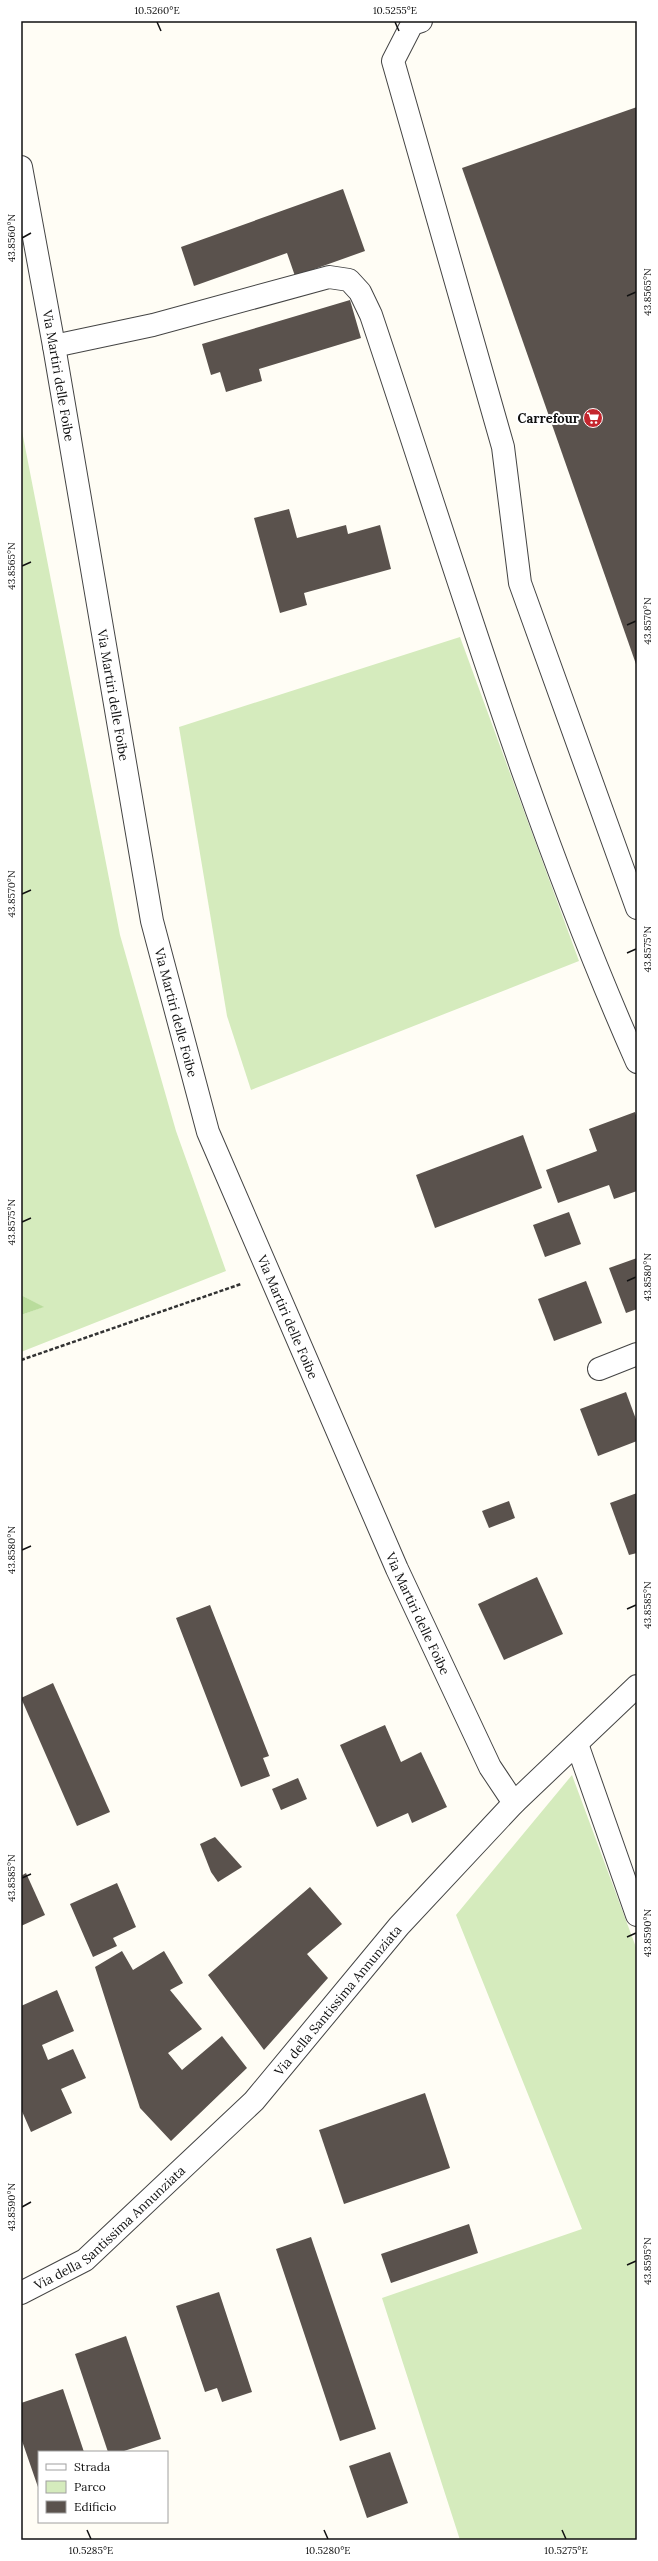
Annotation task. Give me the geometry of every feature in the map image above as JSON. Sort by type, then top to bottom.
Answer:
[{"type":"street","points":[[421,21],[412,24],[393,61],[503,447],[520,583],[637,908]]},
{"type":"street","name":"Via Martiri delle Foibe","points":[[21,167],[54,346],[152,920],[208,1132],[397,1569],[490,1767],[514,1802]]},
{"type":"street","points":[[54,346],[154,325],[329,277],[349,280],[360,292],[371,315],[481,650],[580,926],[637,1062]]},
{"type":"street","points":[[599,1369],[637,1354]]},
{"type":"street","name":"Via della Santissima Annunziata","points":[[21,2293],[85,2260],[254,2101],[399,1926],[514,1802],[637,1686]]},
{"type":"street","points":[[577,1744],[637,1915]]},
{"type":"path","points":[[21,1360],[269,1274]]},
{"type":"green space","points":[[21,426],[120,935],[176,1131],[226,1271],[21,1352],[21,1315],[43,1307],[21,1295]]},
{"type":"green space","points":[[460,637],[579,961],[251,1090],[227,1016],[179,727]]},
{"type":"green space","points":[[21,1295],[44,1307],[21,1315]]},
{"type":"green space","points":[[572,1775],[637,1950],[637,2540],[460,2540],[382,2298],[582,2229],[456,1915]]},
{"type":"building","name":"Carrefour","points":[[637,107],[637,667],[462,168]]},
{"type":"building","points":[[343,189],[365,251],[295,276],[287,253],[194,286],[181,247]]},
{"type":"building","points":[[350,300],[361,338],[259,369],[262,381],[226,392],[220,372],[211,375],[202,344]]},
{"type":"building","points":[[289,509],[297,538],[346,525],[348,534],[380,525],[391,569],[304,593],[307,605],[280,613],[254,518]]},
{"type":"building","points":[[635,1112],[637,1119],[637,1191],[614,1199],[609,1185],[558,1203],[546,1170],[597,1151],[589,1129]]},
{"type":"building","points":[[523,1135],[542,1188],[435,1228],[416,1175]]},
{"type":"building","points":[[569,1212],[581,1244],[545,1257],[533,1225]]},
{"type":"building","points":[[637,1258],[637,1309],[626,1313],[609,1268]]},
{"type":"building","points":[[586,1281],[602,1323],[554,1341],[538,1299]]},
{"type":"building","points":[[626,1392],[637,1422],[637,1441],[598,1456],[580,1409]]},
{"type":"building","points":[[637,1493],[637,1553],[629,1555],[610,1503]]},
{"type":"building","points":[[509,1501],[515,1518],[489,1528],[482,1511]]},
{"type":"building","points":[[537,1577],[563,1634],[504,1660],[478,1604]]},
{"type":"building","points":[[210,1605],[269,1756],[263,1758],[270,1776],[241,1787],[176,1618]]},
{"type":"building","points":[[53,1683],[110,1812],[77,1826],[21,1698]]},
{"type":"building","points":[[385,1725],[401,1762],[421,1752],[447,1807],[412,1823],[408,1813],[377,1827],[340,1745]]},
{"type":"building","points":[[298,1778],[307,1799],[281,1810],[272,1789]]},
{"type":"building","points":[[215,1837],[242,1867],[218,1882],[211,1872],[200,1844]]},
{"type":"building","points":[[26,1873],[45,1915],[21,1926],[21,1876]]},
{"type":"building","points":[[117,1883],[136,1927],[113,1938],[117,1946],[93,1957],[70,1904]]},
{"type":"building","points":[[310,1887],[342,1924],[307,1954],[328,1978],[264,2050],[208,1975]]},
{"type":"building","points":[[122,1951],[133,1970],[164,1951],[183,1983],[170,1990],[202,2029],[168,2053],[182,2070],[222,2036],[247,2068],[171,2141],[140,2108],[95,1967]]},
{"type":"building","points":[[57,1990],[74,2031],[42,2045],[48,2060],[73,2049],[86,2078],[61,2089],[72,2113],[31,2132],[21,2109],[21,2006]]},
{"type":"building","points":[[425,2093],[450,2168],[344,2204],[319,2130]]},
{"type":"building","points":[[469,2224],[478,2253],[391,2283],[381,2254]]},
{"type":"building","points":[[311,2237],[376,2429],[340,2441],[276,2249]]},
{"type":"building","points":[[219,2292],[252,2392],[222,2402],[217,2388],[205,2392],[176,2306]]},
{"type":"building","points":[[126,2336],[161,2439],[124,2451],[108,2451],[75,2354]]},
{"type":"building","points":[[63,2389],[84,2451],[38,2451],[38,2487],[21,2438],[21,2403]]},
{"type":"building","points":[[390,2452],[408,2503],[367,2518],[349,2466]]},
{"type":"place","name":"Carrefour","points":[[593,418]]}]
